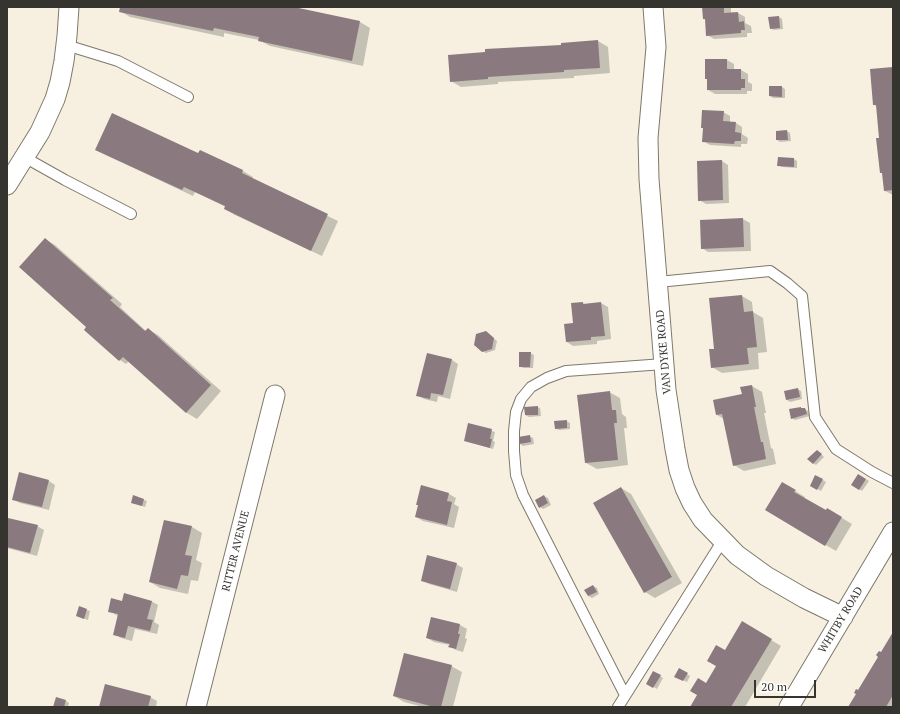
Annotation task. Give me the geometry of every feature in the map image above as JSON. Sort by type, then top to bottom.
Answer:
[{"type":"street","points":[[7,185],[40,132],[55,99],[60,82],[66,45],[69,7]]},
{"type":"street","name":"VAN DYKE ROAD","points":[[653,7],[656,47],[648,138],[649,179],[666,390],[675,449],[685,488],[692,503],[704,520],[737,555],[766,576],[804,598],[844,617]]},
{"type":"street","name":"RITTER AVENUE","points":[[196,707],[275,395]]},
{"type":"street","name":"WHITBY ROAD","points":[[789,707],[844,617],[893,532]]},
{"type":"lane","points":[[66,45],[118,61],[188,97]]},
{"type":"lane","points":[[24,157],[131,214]]},
{"type":"lane","points":[[658,282],[770,271],[787,283],[802,296],[815,417],[836,449],[893,484]]},
{"type":"lane","points":[[625,695],[523,495],[516,474],[514,451],[516,412],[521,399],[531,387],[547,378],[566,371],[664,364]]},
{"type":"lane","points":[[618,707],[723,540]]},
{"type":"building","points":[[120,7],[294,7],[360,21],[352,61],[258,41],[259,37],[214,28],[213,31],[119,12]]},
{"type":"building","points":[[702,7],[724,7],[724,13],[738,12],[739,22],[744,21],[745,30],[741,30],[741,33],[706,36],[705,19],[703,19]]},
{"type":"building","points":[[779,16],[780,28],[770,29],[768,17]]},
{"type":"building","points":[[598,40],[600,68],[488,77],[488,79],[450,82],[448,55],[485,52],[485,49],[561,45],[561,43]]},
{"type":"building","points":[[705,59],[727,59],[727,69],[741,69],[741,79],[745,79],[745,88],[741,88],[741,90],[707,90],[707,79],[705,79]]},
{"type":"building","points":[[893,67],[893,190],[884,191],[882,173],[880,173],[876,138],[879,138],[876,105],[873,105],[870,69]]},
{"type":"building","points":[[769,86],[782,86],[782,97],[769,96]]},
{"type":"building","points":[[702,110],[724,111],[723,121],[736,122],[735,132],[741,133],[741,141],[735,141],[734,144],[702,142]]},
{"type":"building","points":[[112,113],[198,153],[200,150],[243,170],[242,173],[328,214],[311,251],[224,209],[225,206],[184,187],[182,190],[95,150]]},
{"type":"building","points":[[787,130],[788,140],[776,140],[776,131]]},
{"type":"building","points":[[778,157],[794,158],[794,167],[777,166]]},
{"type":"building","points":[[722,160],[723,200],[698,201],[697,161]]},
{"type":"building","points":[[743,218],[744,247],[701,249],[700,220]]},
{"type":"building","points":[[45,238],[113,298],[110,300],[145,331],[148,328],[211,385],[186,413],[123,357],[119,361],[84,330],[86,327],[19,267]]},
{"type":"building","points":[[742,295],[744,312],[753,311],[757,347],[747,348],[749,364],[711,368],[709,349],[714,349],[709,298]]},
{"type":"building","points":[[583,302],[583,304],[601,302],[605,336],[591,337],[591,340],[566,342],[564,324],[573,323],[571,303]]},
{"type":"building","points":[[486,331],[494,338],[492,349],[482,352],[474,345],[476,334]]},
{"type":"building","points":[[519,352],[531,352],[530,367],[519,367]]},
{"type":"building","points":[[427,353],[452,359],[443,395],[431,393],[430,399],[416,396]]},
{"type":"building","points":[[752,385],[756,407],[754,407],[766,459],[733,466],[722,414],[716,415],[713,400],[742,394],[740,387]]},
{"type":"building","points":[[798,388],[800,397],[786,400],[784,391]]},
{"type":"building","points":[[610,391],[612,410],[616,410],[617,423],[614,423],[618,460],[585,463],[577,395]]},
{"type":"building","points":[[538,406],[538,415],[525,415],[524,407]]},
{"type":"building","points":[[801,407],[805,408],[807,414],[791,419],[789,409]]},
{"type":"building","points":[[567,420],[567,428],[555,429],[554,421]]},
{"type":"building","points":[[468,423],[492,429],[490,448],[464,441]]},
{"type":"building","points":[[530,435],[531,442],[519,444],[518,437]]},
{"type":"building","points":[[817,450],[822,454],[813,464],[807,459]]},
{"type":"building","points":[[19,472],[49,480],[42,507],[12,500]]},
{"type":"building","points":[[858,474],[866,479],[859,490],[851,485]]},
{"type":"building","points":[[815,475],[823,479],[817,490],[810,486]]},
{"type":"building","points":[[782,482],[796,490],[794,492],[842,517],[825,546],[765,510]]},
{"type":"building","points":[[421,485],[449,493],[447,501],[452,502],[447,525],[415,517],[418,505],[416,505]]},
{"type":"building","points":[[621,487],[672,577],[644,593],[593,503]]},
{"type":"building","points":[[133,495],[144,499],[142,506],[131,503]]},
{"type":"building","points":[[544,495],[548,503],[539,508],[535,500]]},
{"type":"building","points":[[8,518],[38,525],[30,553],[7,547]]},
{"type":"building","points":[[164,520],[192,526],[185,555],[192,556],[188,576],[181,575],[177,589],[149,582]]},
{"type":"building","points":[[427,555],[457,563],[450,589],[421,581]]},
{"type":"building","points":[[593,585],[597,592],[588,596],[584,590]]},
{"type":"building","points":[[124,593],[152,601],[147,619],[153,620],[150,631],[128,626],[125,638],[113,635],[118,614],[108,612],[111,598],[122,601]]},
{"type":"building","points":[[79,606],[87,609],[84,619],[76,616]]},
{"type":"building","points":[[431,617],[460,624],[458,634],[460,634],[456,649],[448,647],[450,644],[426,638]]},
{"type":"building","points":[[742,621],[772,639],[731,707],[690,707],[697,695],[690,691],[698,678],[706,683],[716,666],[707,661],[716,645],[725,650]]},
{"type":"building","points":[[893,632],[893,695],[886,707],[848,707],[856,694],[854,693],[856,689],[858,690],[878,657],[876,655],[879,651],[881,652]]},
{"type":"building","points":[[404,653],[452,665],[441,707],[434,707],[393,696]]},
{"type":"building","points":[[679,668],[688,673],[683,681],[674,677]]},
{"type":"building","points":[[653,671],[661,675],[653,688],[646,684]]},
{"type":"building","points":[[105,684],[151,696],[148,707],[99,707]]},
{"type":"building","points":[[56,697],[66,700],[64,707],[53,707]]}]
